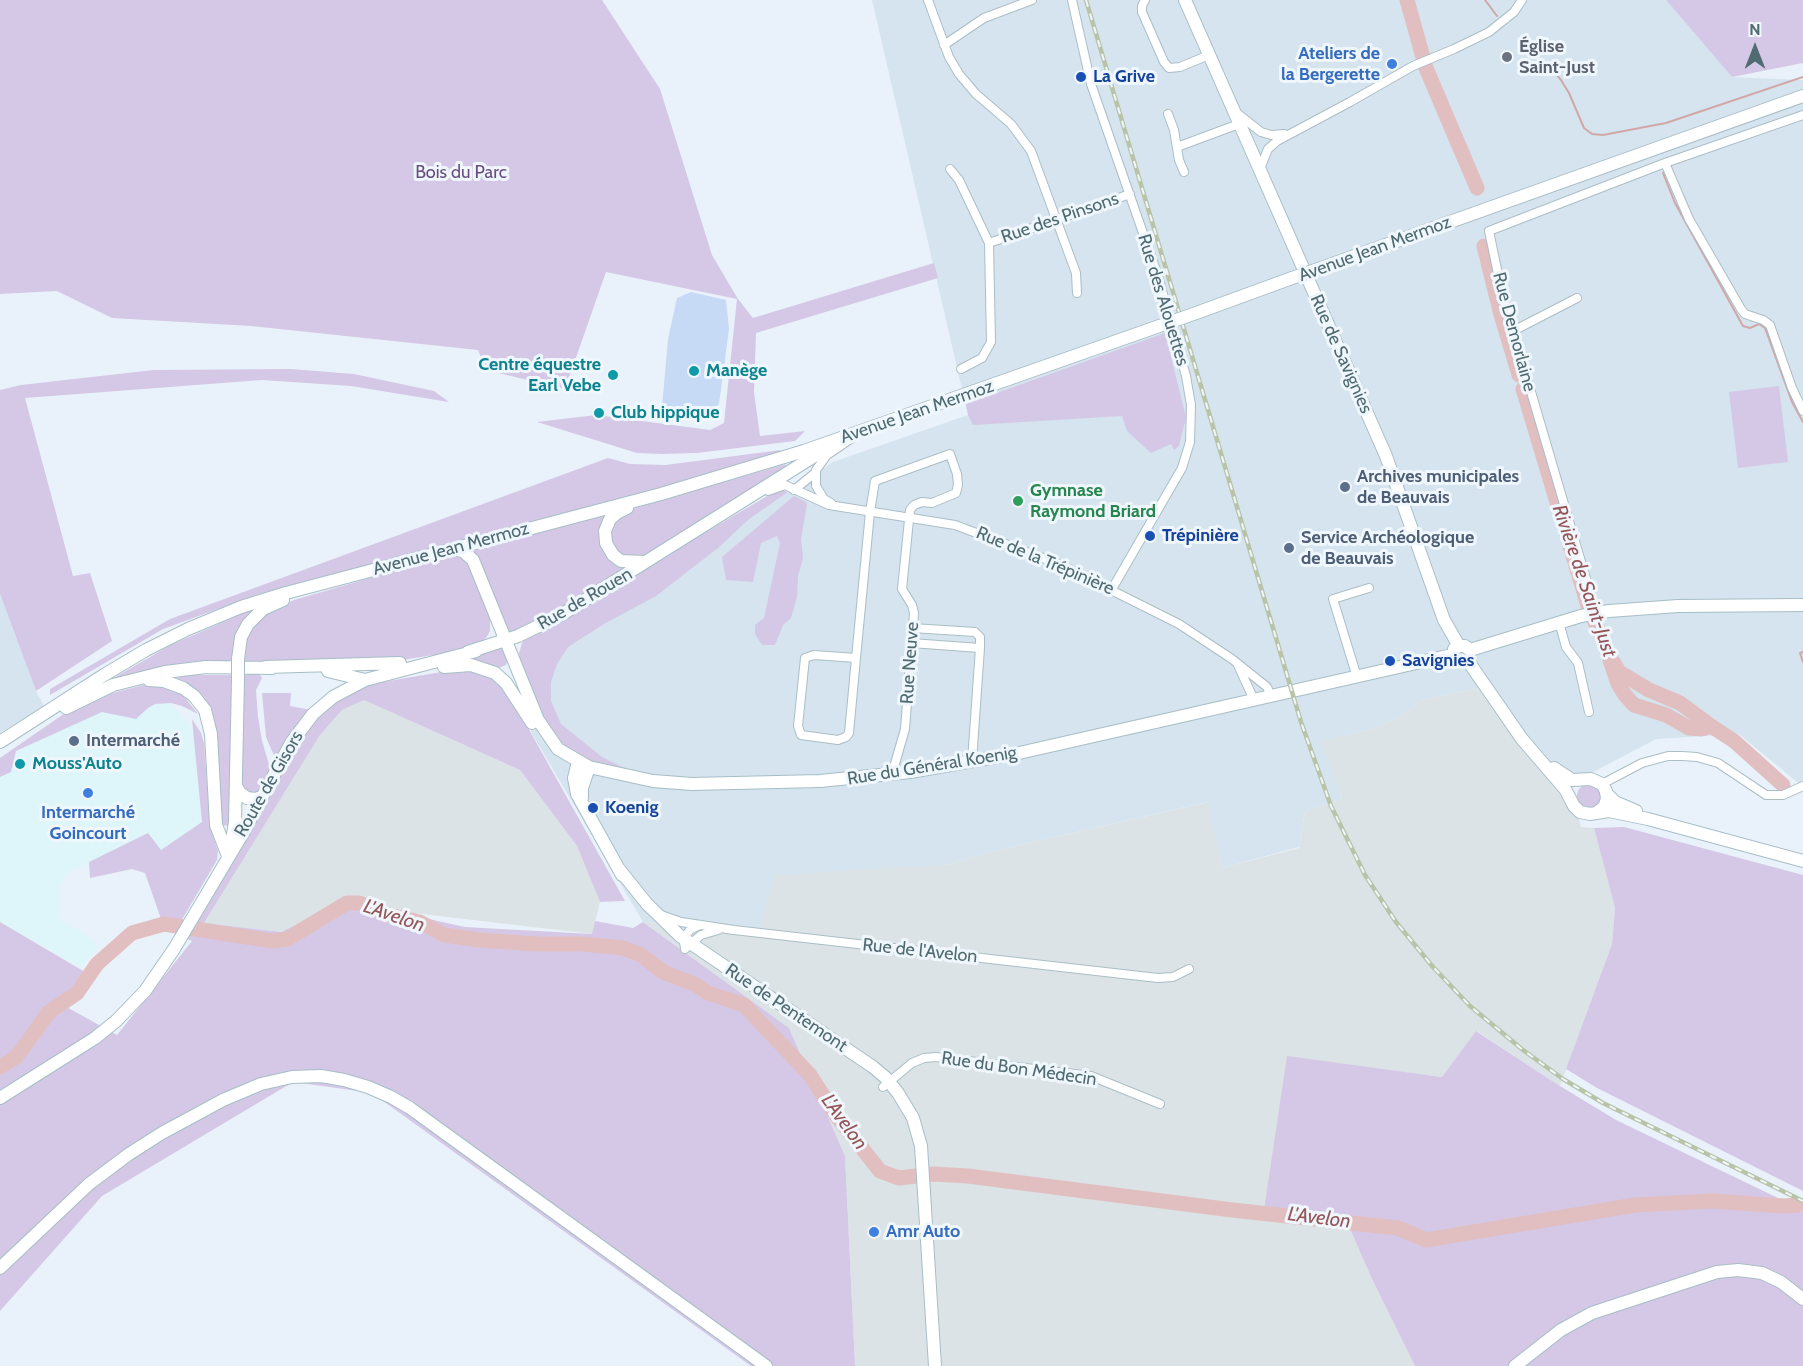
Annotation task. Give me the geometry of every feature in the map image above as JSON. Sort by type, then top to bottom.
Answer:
[{"type":"main road","name":"Rue de Savignies","points":[[1185,0],[1386,456],[1445,624],[1462,653],[1534,753]]},
{"type":"main road","name":"Avenue Jean Mermoz","points":[[36,723],[117,667],[188,629],[266,598],[661,494],[872,428],[1803,96]]},
{"type":"main road","name":"Rue de Rouen","points":[[266,667],[386,665],[476,651],[506,641],[561,615],[806,460],[872,428]]},
{"type":"main road","points":[[649,561],[631,562],[617,558],[607,547],[605,531],[610,519],[617,513],[661,494]]},
{"type":"main road","points":[[445,550],[460,549],[472,557],[538,720],[558,749]]},
{"type":"main road","points":[[216,825],[225,833],[238,834],[236,786],[238,659],[243,632],[258,613],[284,600],[352,576]]},
{"type":"main road","name":"Rue du Général Koenig","points":[[584,765],[644,780],[692,784],[839,780],[892,774],[972,761],[1462,653],[1592,613],[1670,607],[1803,605]]},
{"type":"main road","name":"Route de Gisors","points":[[0,1098],[78,1050],[109,1027],[138,999],[174,949],[194,916],[238,834],[308,718],[333,697],[371,678],[476,651]]},
{"type":"main road","points":[[489,671],[505,669],[513,659]]},
{"type":"main road","points":[[0,742],[92,694],[128,680],[182,669],[266,667],[329,671],[371,678],[471,665],[489,671],[506,683],[541,734],[558,749],[584,765]]},
{"type":"main road","points":[[92,694],[129,682],[158,680],[183,688],[199,701],[210,726],[216,825],[228,856]]},
{"type":"main road","points":[[0,751],[36,723]]},
{"type":"main road","points":[[1534,753],[1569,779],[1593,779],[1615,802],[1671,824]]},
{"type":"main road","points":[[1534,753],[1565,789],[1575,808],[1581,813],[1612,811],[1671,824],[1803,861]]},
{"type":"main road","name":"Rue de Pentemont","points":[[584,765],[582,791],[584,806],[636,902],[646,916],[660,929],[687,944],[886,1084],[912,1133],[921,1167],[935,1366]]},
{"type":"main road","points":[[1571,801],[1574,787],[1583,779]]},
{"type":"main road","points":[[236,786],[240,793],[248,798],[262,797]]},
{"type":"main road","points":[[1596,813],[1605,805],[1604,788]]},
{"type":"main road","name":"Rue de Pentemont","points":[[619,869],[652,910],[687,944]]},
{"type":"main road","points":[[0,1268],[89,1184],[129,1154],[178,1124],[234,1095],[269,1081],[299,1076],[336,1078],[384,1093],[417,1113],[766,1366]]},
{"type":"main road","points":[[1515,1366],[1561,1330],[1581,1318],[1614,1304],[1650,1293],[1718,1278],[1746,1277],[1768,1282],[1803,1300]]},
{"type":"street","points":[[928,0],[944,45],[964,82],[1011,124],[1027,145],[1039,168],[1076,273],[1077,292]]},
{"type":"street","points":[[944,45],[984,18],[1032,0]]},
{"type":"street","name":"Rue des Alouettes","points":[[1072,0],[1091,84],[1156,269],[1190,395],[1192,425],[1188,450],[1178,476],[1112,589]]},
{"type":"street","points":[[1145,0],[1142,12],[1166,65],[1175,68],[1209,55]]},
{"type":"street","points":[[1260,169],[1265,154],[1272,145],[1418,64],[1489,32],[1514,12],[1522,0]]},
{"type":"street","points":[[1233,109],[1252,127],[1265,134],[1283,135],[1299,130]]},
{"type":"street","points":[[1168,114],[1184,172]]},
{"type":"street","points":[[1803,115],[1665,163],[1694,229],[1741,309],[1745,314],[1770,325],[1792,388],[1803,411]]},
{"type":"street","points":[[1177,147],[1239,123]]},
{"type":"street","name":"Rue Demorlaine","points":[[1592,613],[1579,556],[1499,284],[1489,231],[1665,163]]},
{"type":"street","points":[[950,169],[959,180],[989,243],[991,342],[982,358],[961,369]]},
{"type":"street","name":"Rue des Pinsons","points":[[989,243],[1130,194]]},
{"type":"street","points":[[1513,331],[1577,298]]},
{"type":"street","points":[[794,490],[815,473],[824,458],[855,436]]},
{"type":"street","points":[[856,658],[813,655],[805,658],[798,726],[801,735],[838,740],[848,736],[856,658],[870,512],[877,480],[950,454],[957,474],[956,493],[932,503],[922,502],[913,506],[909,518]]},
{"type":"street","points":[[815,473],[818,491],[825,499],[837,506]]},
{"type":"street","name":"Rue de la Trépinière","points":[[735,506],[778,486],[785,486],[824,503],[971,529],[1059,564],[1172,620],[1236,662],[1267,687],[1271,696]]},
{"type":"street","name":"Rue Neuve","points":[[892,774],[905,729],[912,628],[913,608],[902,589],[909,518]]},
{"type":"street","points":[[1357,676],[1333,599],[1369,588]]},
{"type":"street","points":[[1559,622],[1566,647],[1578,663],[1589,712]]},
{"type":"street","points":[[912,628],[975,632],[980,637],[972,761]]},
{"type":"street","points":[[911,643],[980,648]]},
{"type":"street","points":[[1236,662],[1254,700]]},
{"type":"street","points":[[1604,788],[1627,769],[1668,756],[1697,757],[1718,763],[1766,795],[1783,795],[1803,786]]},
{"type":"street","name":"Rue de l'Avelon","points":[[652,910],[677,921],[734,930],[1158,978],[1173,977],[1189,969]]},
{"type":"street","points":[[687,944],[691,929],[701,925]]},
{"type":"street","points":[[687,944],[707,933],[734,930]]},
{"type":"street","name":"Rue du Bon Médecin","points":[[886,1084],[917,1060],[930,1057],[1091,1076],[1160,1104]]},
{"type":"shaded area","points":[[872,0],[1666,0],[1732,77],[1803,80],[1803,787],[1739,734],[1656,739],[1557,791],[1481,688],[1424,699],[1398,718],[1368,730],[1322,740],[1342,799],[1305,811],[1299,847],[1222,868],[1207,802],[990,852],[952,864],[927,866],[760,930],[643,922],[531,732],[530,659],[833,462],[968,415]]},
{"type":"shaded area","points":[[0,594],[36,691],[45,708],[0,733]]},
{"type":"shaded area","points":[[1481,688],[1557,790],[1569,810],[1579,819],[1581,827],[1594,828],[1615,908],[1612,944],[1560,1086],[1477,1031],[1442,1077],[1287,1057],[1347,1222],[1415,1366],[855,1366],[845,1156],[789,1028],[643,922],[760,930],[774,875],[952,864],[990,852],[1208,802],[1222,868],[1299,848],[1305,811],[1342,799],[1321,740],[1368,730],[1398,718],[1424,699]]},
{"type":"shaded area","points":[[161,692],[194,730],[202,822],[161,851],[147,833],[66,874],[60,890],[59,920],[76,928],[98,945],[81,968],[0,922],[0,760],[90,708]]},
{"type":"shaded area","points":[[364,700],[520,770],[577,846],[600,902],[592,934],[388,910],[353,897],[281,932],[204,923],[320,735],[342,710]]},
{"type":"green space","name":"Bois du Parc","points":[[0,0],[602,0],[660,89],[712,255],[738,299],[753,318],[934,263],[938,278],[756,333],[754,392],[760,436],[805,431],[795,441],[697,453],[662,454],[637,453],[537,422],[596,415],[710,430],[724,423],[737,299],[606,272],[565,389],[486,370],[478,350],[251,326],[112,318],[57,291],[0,294]]},
{"type":"green space","points":[[1666,0],[1803,0],[1803,63],[1732,77]]},
{"type":"green space","points":[[1165,333],[1186,417],[1179,446],[1174,450],[1171,444],[1151,453],[1127,431],[1122,416],[973,425],[968,415],[966,404]]},
{"type":"green space","points":[[291,369],[354,374],[434,391],[449,402],[351,386],[262,380],[25,398],[73,576],[90,573],[112,641],[36,691],[0,594],[0,390],[21,385],[154,370]]},
{"type":"green space","points":[[1779,386],[1788,462],[1738,468],[1729,392]]},
{"type":"green space","points":[[781,450],[776,455],[652,491],[259,594],[163,629],[50,695],[50,689],[170,619],[608,458],[630,464],[666,465]]},
{"type":"green space","points":[[786,464],[785,468],[646,556],[621,556],[614,549],[609,534],[611,524],[632,509]]},
{"type":"green space","points":[[779,489],[788,492],[749,519],[718,548],[656,596],[604,624],[568,647],[557,664],[551,682],[551,701],[561,724],[602,757],[636,774],[589,762],[569,750],[542,719],[520,661],[519,653],[523,640]]},
{"type":"green space","points":[[794,496],[807,504],[801,539],[803,558],[798,576],[797,597],[791,618],[783,625],[775,645],[762,645],[755,634],[755,625],[764,618],[780,543],[777,536],[761,543],[753,582],[726,580],[722,557]]},
{"type":"green space","points":[[609,513],[600,537],[630,567],[551,614],[509,634],[472,550]]},
{"type":"green space","points":[[449,555],[464,558],[471,568],[490,611],[490,631],[486,638],[477,645],[459,651],[383,663],[243,664],[245,643],[251,626],[267,612],[294,600]]},
{"type":"green space","points":[[262,605],[247,615],[240,625],[236,636],[233,662],[110,680],[171,645]]},
{"type":"green space","points":[[505,647],[507,661],[506,665],[501,667],[497,668],[470,660],[472,656]]},
{"type":"green space","points":[[459,669],[491,677],[501,685],[513,701],[625,901],[600,902],[577,846],[520,770],[364,700],[342,710],[320,735],[204,923],[281,932],[353,897],[388,910],[465,927],[592,934],[595,921],[633,928],[643,922],[789,1028],[845,1156],[855,1366],[751,1366],[372,1093],[293,1082],[102,1196],[0,1311],[0,922],[85,972],[63,1005],[117,1035],[192,941],[187,939],[304,732],[317,717],[334,702],[365,685]]},
{"type":"green space","points":[[259,673],[262,678],[256,690],[258,717],[271,771],[262,789],[250,794],[245,792],[240,782],[243,675]]},
{"type":"green space","points":[[189,675],[233,675],[230,826],[221,825],[215,738],[191,689],[176,678]]},
{"type":"green space","points":[[144,685],[162,686],[175,690],[198,714],[171,703],[155,704],[136,719],[102,712],[16,751],[11,772],[0,777],[0,758],[71,709],[112,693]]},
{"type":"green space","points":[[262,693],[291,693],[290,706],[311,710],[275,758],[266,737]]},
{"type":"green space","points":[[192,719],[204,743],[210,827],[218,851],[217,860],[180,923],[161,919],[145,873],[132,869],[90,878],[89,862],[148,833],[161,850],[202,822]]},
{"type":"green space","points":[[1589,784],[1598,787],[1601,796],[1598,805],[1589,808],[1580,805],[1577,796],[1580,787]]},
{"type":"green space","points":[[1624,827],[1803,875],[1803,1191],[1597,1088],[1566,1069],[1612,944],[1615,908],[1594,828]]},
{"type":"green space","points":[[1476,1031],[1616,1120],[1803,1210],[1803,1366],[1415,1366],[1347,1222],[1264,1210],[1287,1056],[1442,1077]]},
{"type":"sand","name":"Manège","points":[[691,292],[726,300],[729,329],[719,404],[707,414],[683,419],[673,418],[662,407],[668,339],[677,298]]},
{"type":"waterway","name":"Rivière de Saint-Just","points":[[1407,0],[1426,68],[1477,188]]},
{"type":"waterway","points":[[1485,0],[1497,16]]},
{"type":"waterway","points":[[1551,68],[1569,93],[1584,128],[1592,134],[1603,135],[1666,123],[1803,77]]},
{"type":"waterway","points":[[1663,173],[1675,203],[1743,326],[1750,328],[1759,324],[1765,328],[1792,402],[1803,422]]},
{"type":"waterway","name":"Rivière de Saint-Just","points":[[1484,246],[1519,375]]},
{"type":"waterway","name":"Rivière de Saint-Just","points":[[1523,389],[1589,609],[1604,642],[1618,684],[1625,695],[1634,705],[1666,715],[1689,728],[1702,729],[1711,726],[1734,741],[1783,785]]},
{"type":"waterway","points":[[1803,652],[1800,653],[1803,662]]},
{"type":"waterway","points":[[1614,663],[1619,672],[1649,690],[1680,703],[1711,726]]},
{"type":"waterway","name":"L'Avelon","points":[[0,1067],[16,1057],[49,1012],[77,993],[97,964],[132,933],[164,924],[272,941],[287,939],[347,903],[359,903],[389,915],[420,922],[444,935],[479,940],[623,948],[641,955],[663,972],[696,985],[708,993],[744,1005],[810,1075],[835,1114],[880,1171],[899,1178],[933,1174],[968,1176],[1232,1210],[1398,1228],[1426,1240],[1635,1205],[1712,1201],[1798,1205]]},
{"type":"railway","points":[[1086,0],[1301,722],[1331,806],[1365,875],[1396,922],[1433,967],[1470,1006],[1523,1050],[1563,1079],[1603,1103],[1803,1201]]},
{"type":"place","name":"Église Saint-Just","points":[[1507,57]]},
{"type":"place","name":"Ateliers de la Bergerette","points":[[1392,64]]},
{"type":"place","name":"La Grive","points":[[1081,77]]},
{"type":"place","name":"Manège","points":[[694,371]]},
{"type":"place","name":"Centre équestre Earl Vebe","points":[[613,375]]},
{"type":"place","name":"Club hippique","points":[[599,413]]},
{"type":"place","name":"Archives municipales de Beauvais","points":[[1345,487]]},
{"type":"place","name":"Gymnase Raymond Briard","points":[[1018,501]]},
{"type":"place","name":"Trépinière","points":[[1150,536]]},
{"type":"place","name":"Service Archéologique de Beauvais","points":[[1289,548]]},
{"type":"place","name":"Savignies","points":[[1390,661]]},
{"type":"place","name":"Intermarché","points":[[74,741]]},
{"type":"place","name":"Mouss'Auto","points":[[20,764]]},
{"type":"place","name":"Intermarché Goincourt","points":[[88,793]]},
{"type":"place","name":"Koenig","points":[[593,808]]},
{"type":"place","name":"Amr Auto","points":[[874,1232]]}]
